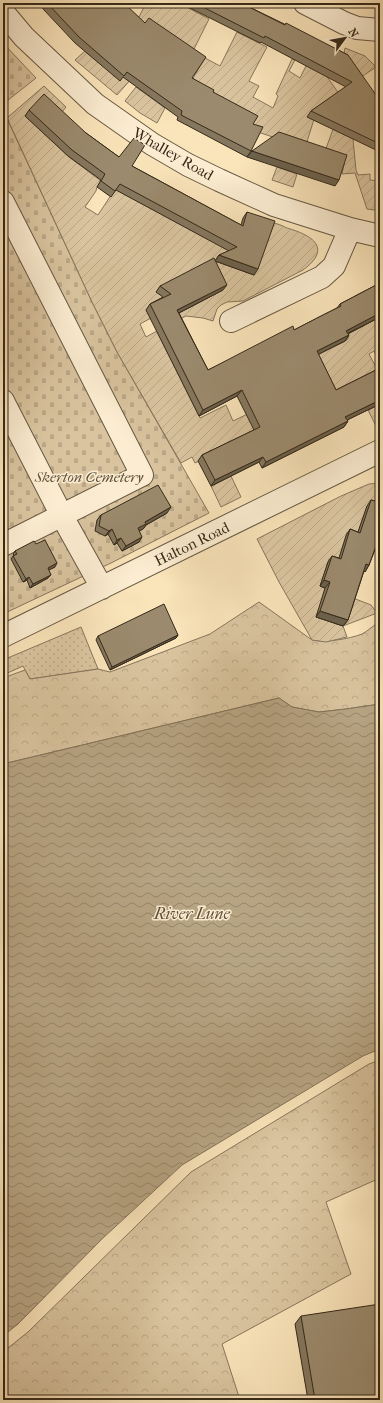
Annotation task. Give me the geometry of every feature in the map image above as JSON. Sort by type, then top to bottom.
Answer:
[{"type":"street","points":[[305,3],[357,28],[380,30]]},
{"type":"street","name":"Whalley Road","points":[[3,12],[24,37],[95,104],[143,139],[188,165],[274,205],[350,229],[380,236]]},
{"type":"street","points":[[3,545],[142,475],[4,204]]},
{"type":"street","points":[[231,321],[322,277],[334,266],[350,229]]},
{"type":"street","points":[[3,401],[62,516],[102,588]]},
{"type":"street","name":"Halton Road","points":[[3,636],[380,451]]},
{"type":"green space","points":[[118,3],[139,17],[146,3],[167,3],[176,8],[179,3],[209,19],[193,51],[147,61],[117,95],[75,60],[105,33]]},
{"type":"green space","points":[[237,32],[267,47],[249,81],[259,86],[253,97],[273,108],[278,96],[276,94],[292,59],[295,60],[289,71],[300,78],[306,66],[321,68],[353,114],[351,119],[356,170],[358,175],[370,174],[370,180],[380,181],[380,209],[367,209],[355,173],[342,174],[345,159],[324,154],[336,121],[316,113],[305,148],[258,132],[189,85],[205,58],[220,66]]},
{"type":"green space","points":[[3,43],[36,78],[3,104]]},
{"type":"green space","points":[[345,48],[365,56],[376,67],[357,80],[343,60]]},
{"type":"green space","points":[[44,86],[66,107],[58,117],[25,116],[69,157],[101,181],[85,207],[98,215],[115,189],[213,242],[272,223],[304,234],[316,243],[318,249],[317,255],[303,270],[243,301],[227,302],[221,305],[217,309],[213,321],[186,316],[176,321],[146,310],[151,318],[140,324],[146,337],[157,331],[200,418],[226,405],[233,421],[260,408],[310,359],[347,340],[349,337],[347,334],[380,317],[380,363],[374,351],[369,354],[379,373],[310,412],[242,439],[195,463],[192,457],[181,463],[117,352],[92,302],[7,118]]},
{"type":"green space","points":[[136,87],[165,108],[157,123],[140,113],[125,101]]},
{"type":"green space","name":"Skerton Cemetery","points":[[3,110],[92,302],[117,352],[209,513],[111,563],[3,614]]},
{"type":"green space","points":[[277,167],[297,174],[293,187],[272,180]]},
{"type":"green space","points":[[380,404],[380,429],[378,430],[368,410]]},
{"type":"green space","points":[[231,476],[241,497],[221,507],[211,486]]},
{"type":"green space","points":[[380,483],[380,510],[367,506],[357,535],[347,532],[338,562],[329,559],[320,586],[325,588],[324,591],[353,598],[371,605],[377,613],[343,626],[347,637],[326,642],[312,640],[279,582],[257,539],[341,496],[369,484]]},
{"type":"green space","points":[[259,602],[312,640],[317,641],[330,641],[357,636],[364,633],[380,621],[380,704],[319,712],[292,707],[279,698],[3,764],[3,678],[25,670],[30,679],[98,669],[110,672],[210,634]]},
{"type":"green space","points":[[81,627],[98,669],[30,679],[23,666],[3,675],[3,660]]},
{"type":"green space","points":[[380,1060],[380,1178],[326,1202],[351,1274],[222,1344],[240,1400],[3,1400],[3,1352],[28,1332],[191,1172],[369,1064]]},
{"type":"water","name":"River Lune","points":[[279,698],[292,707],[319,712],[380,704],[380,1049],[363,1056],[182,1165],[102,1239],[18,1324],[3,1336],[3,764]]},
{"type":"building","points":[[47,3],[124,3],[145,23],[149,18],[206,57],[192,78],[214,90],[213,92],[258,116],[253,124],[263,127],[251,151],[181,115],[182,111],[127,72],[124,76],[79,37]]},
{"type":"building","points":[[195,3],[241,3],[285,25],[286,23],[348,55],[376,95],[380,144],[311,111],[352,82],[265,36],[264,38]]},
{"type":"building","points":[[44,94],[86,133],[119,157],[134,138],[145,145],[132,166],[243,226],[247,212],[275,221],[258,269],[219,255],[237,247],[120,184],[115,191],[101,181],[105,174],[72,150],[29,110]]},
{"type":"building","points":[[279,132],[347,155],[339,180],[252,151]]},
{"type":"building","points":[[214,258],[227,285],[177,310],[208,370],[293,326],[294,330],[341,306],[340,304],[380,283],[380,313],[346,331],[349,335],[317,351],[336,390],[380,368],[380,400],[345,417],[348,421],[266,462],[263,457],[215,480],[202,455],[260,427],[242,390],[203,410],[150,304],[171,294],[160,286]]},
{"type":"building","points":[[158,485],[171,507],[145,522],[146,524],[138,528],[142,537],[126,546],[121,538],[117,540],[112,529],[109,531],[99,526],[101,515]]},
{"type":"building","points":[[371,500],[380,502],[380,535],[369,565],[366,564],[348,620],[320,611],[330,582],[324,580],[332,556],[341,559],[350,529],[360,533]]},
{"type":"building","points":[[45,540],[57,563],[48,568],[51,575],[33,584],[29,577],[26,579],[13,556],[17,554],[15,551],[34,541],[36,544]]},
{"type":"building","points":[[164,604],[178,635],[112,667],[98,636]]},
{"type":"building","points":[[380,1304],[380,1400],[315,1400],[301,1316]]}]
